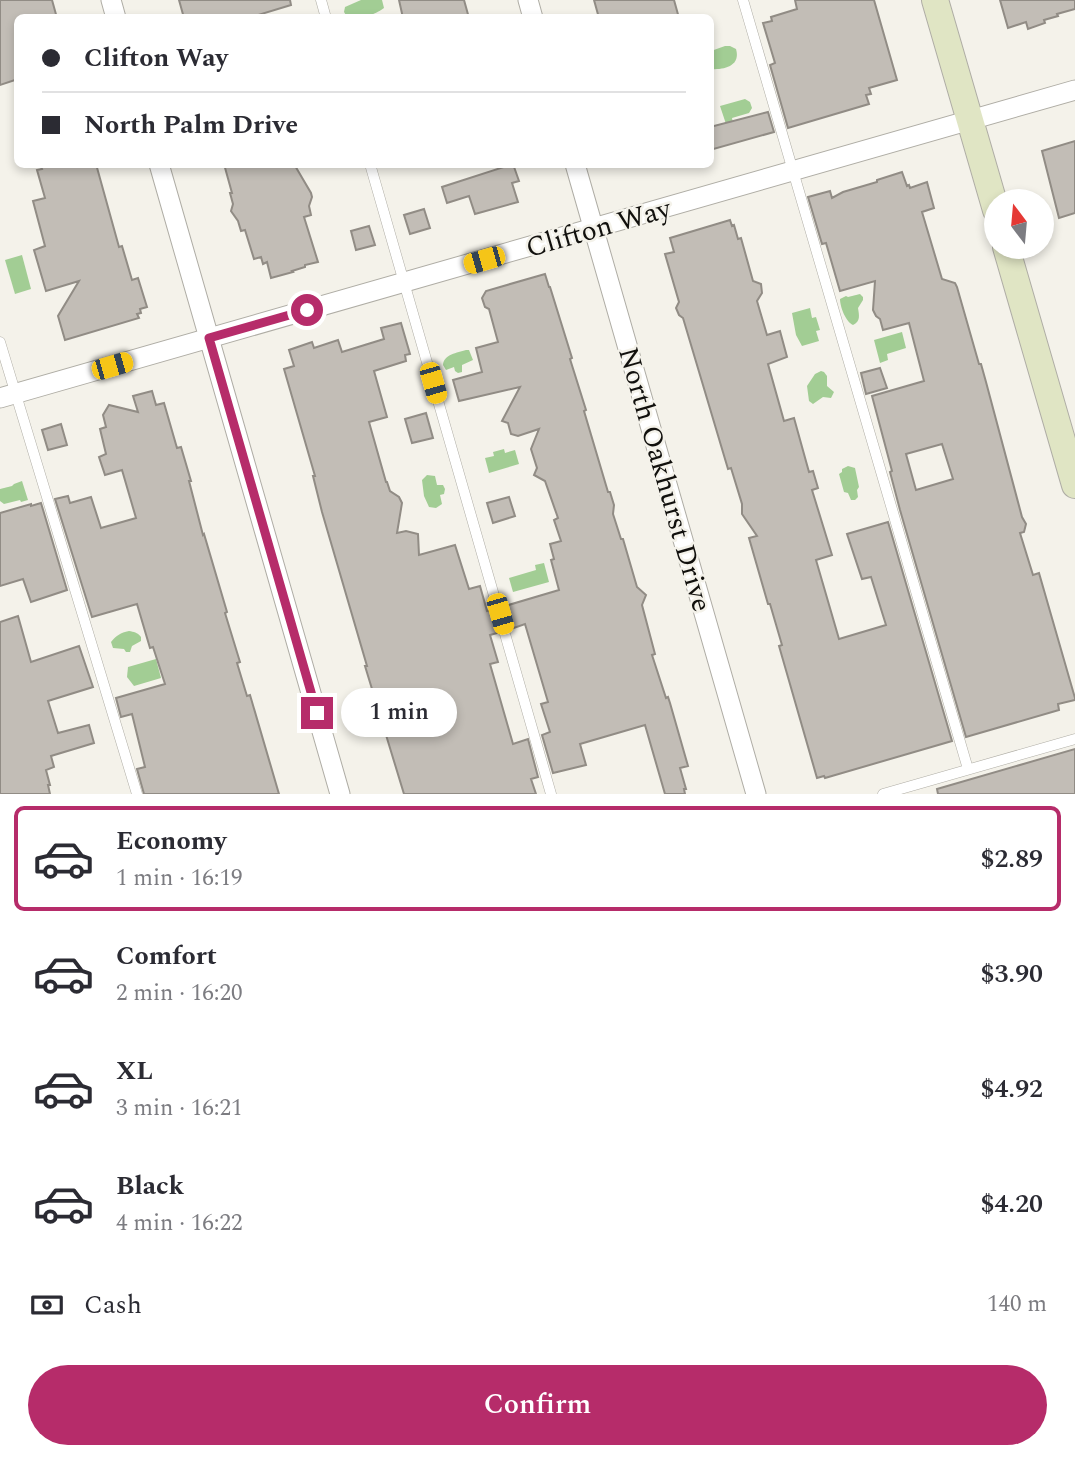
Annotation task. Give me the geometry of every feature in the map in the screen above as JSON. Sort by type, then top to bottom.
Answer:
[{"type":"street","points":[[935,0],[990,189]]},
{"type":"street","name":"Clifton Way","points":[[7,396],[1075,90]]},
{"type":"street","points":[[160,168],[340,794]]},
{"type":"street","name":"North Oakhurst Drive","points":[[576,168],[756,794]]},
{"type":"street","points":[[1009,259],[1075,485]]},
{"type":"lane","points":[[743,0],[968,769]]},
{"type":"lane","points":[[371,168],[551,794]]},
{"type":"lane","points":[[0,342],[7,396],[137,794]]},
{"type":"lane","points":[[883,794],[1075,738]]},
{"type":"shaded area","points":[[361,0],[382,0],[384,8],[373,14],[345,14],[345,7]]},
{"type":"shaded area","points":[[725,46],[736,49],[734,63],[726,68],[714,69],[714,50]]},
{"type":"shaded area","points":[[745,99],[750,102],[752,108],[749,113],[732,118],[733,123],[726,124],[720,106]]},
{"type":"shaded area","points":[[22,255],[31,289],[15,294],[5,260]]},
{"type":"shaded area","points":[[860,294],[863,300],[858,308],[858,320],[853,325],[844,314],[840,299]]},
{"type":"shaded area","points":[[810,308],[812,318],[816,317],[820,330],[816,331],[819,341],[802,346],[796,335],[792,313]]},
{"type":"shaded area","points":[[902,332],[906,348],[887,354],[888,360],[880,363],[874,340]]},
{"type":"shaded area","points":[[469,350],[473,360],[462,365],[462,372],[458,373],[454,367],[446,370],[443,365],[446,358]]},
{"type":"shaded area","points":[[821,371],[827,376],[827,386],[834,392],[831,398],[823,397],[813,404],[809,401],[807,386],[815,374]]},
{"type":"shaded area","points":[[504,449],[505,453],[515,450],[519,464],[489,473],[485,458]]},
{"type":"shaded area","points":[[848,466],[855,468],[859,487],[855,500],[851,500],[848,493],[844,492],[839,474]]},
{"type":"shaded area","points":[[427,475],[435,476],[437,485],[443,485],[445,489],[444,494],[440,495],[442,504],[436,508],[429,507],[424,496],[422,480]]},
{"type":"shaded area","points":[[22,481],[28,500],[4,504],[0,501],[0,489]]},
{"type":"shaded area","points":[[544,563],[549,582],[513,592],[509,578],[536,570],[535,565]]},
{"type":"shaded area","points":[[129,631],[138,634],[141,641],[132,646],[130,652],[113,648],[111,642]]},
{"type":"shaded area","points":[[156,659],[161,678],[134,686],[127,677],[128,667]]},
{"type":"building","points":[[0,0],[52,0],[56,14],[14,14],[14,80],[0,85]]},
{"type":"building","points":[[179,0],[290,0],[291,5],[261,14],[183,14]]},
{"type":"building","points":[[399,0],[464,0],[468,14],[402,14]]},
{"type":"building","points":[[594,0],[674,0],[678,14],[598,14]]},
{"type":"building","points":[[795,0],[874,0],[897,80],[869,88],[871,94],[866,95],[869,104],[788,128],[770,65],[775,63],[763,23],[772,21],[771,17],[797,9]]},
{"type":"building","points":[[1000,0],[1075,0],[1075,9],[1057,14],[1058,16],[1044,20],[1045,23],[1028,29],[1026,22],[1008,28]]},
{"type":"building","points":[[768,112],[774,132],[714,149],[714,126]]},
{"type":"building","points":[[1075,141],[1075,213],[1059,218],[1054,189],[1052,189],[1042,151]]},
{"type":"building","points":[[97,168],[119,247],[122,246],[132,280],[138,278],[147,307],[140,309],[141,313],[137,314],[139,318],[65,340],[58,316],[79,281],[46,291],[34,250],[45,246],[33,201],[45,198],[37,170]]},
{"type":"building","points":[[225,168],[296,168],[312,197],[309,206],[311,215],[304,217],[318,262],[271,278],[267,262],[263,264],[261,257],[254,259],[245,230],[241,231],[231,211],[232,193]]},
{"type":"building","points":[[501,168],[514,168],[519,181],[512,183],[518,202],[475,214],[469,196],[447,203],[442,187]]},
{"type":"building","points":[[902,172],[910,188],[927,182],[934,208],[922,212],[942,279],[955,283],[957,287],[1026,524],[1024,532],[1020,533],[1033,575],[1039,573],[1075,698],[1058,704],[1059,710],[966,737],[900,510],[872,396],[924,381],[909,323],[883,330],[880,319],[873,310],[875,281],[840,291],[826,243],[822,244],[808,197],[830,191],[832,198]],"holes":[[[942,444],[953,479],[916,490],[906,454]]]},
{"type":"building","points":[[424,209],[430,228],[410,234],[404,215]]},
{"type":"building","points":[[730,220],[738,239],[741,238],[753,281],[761,284],[762,293],[757,301],[767,335],[780,331],[787,357],[768,364],[784,421],[794,418],[809,472],[813,471],[818,488],[812,490],[832,555],[816,560],[839,639],[886,625],[871,577],[862,579],[847,534],[888,522],[952,741],[825,778],[817,778],[779,646],[782,645],[749,538],[757,536],[742,514],[742,504],[731,468],[728,469],[683,318],[676,308],[679,302],[665,254],[674,252],[670,238]]},
{"type":"building","points":[[369,226],[375,245],[356,250],[351,231]]},
{"type":"building","points":[[545,274],[614,505],[613,514],[637,587],[646,595],[642,605],[655,654],[652,655],[670,703],[688,766],[680,768],[685,794],[665,794],[645,725],[580,744],[586,765],[553,773],[542,735],[550,732],[541,704],[548,702],[525,624],[511,629],[505,606],[559,590],[550,544],[561,541],[554,520],[558,518],[545,481],[534,475],[537,468],[531,449],[539,429],[518,436],[511,434],[508,423],[502,421],[520,387],[459,401],[453,380],[482,372],[476,348],[498,342],[489,309],[485,307],[482,298],[486,291]]},
{"type":"building","points":[[401,323],[410,354],[405,355],[406,361],[374,371],[387,417],[369,422],[386,482],[390,491],[399,497],[402,503],[397,533],[406,531],[418,534],[419,555],[455,545],[469,589],[480,586],[487,611],[491,610],[497,633],[490,635],[498,662],[490,664],[513,744],[528,739],[538,777],[531,779],[536,794],[404,794],[365,666],[284,369],[294,366],[289,350],[312,342],[314,348],[338,340],[342,352],[384,339],[381,328]]},
{"type":"building","points":[[880,368],[887,388],[866,394],[861,373]]},
{"type":"building","points":[[152,391],[156,405],[164,403],[177,448],[181,447],[240,662],[237,663],[247,696],[250,695],[279,794],[144,794],[137,769],[145,767],[132,714],[121,717],[116,698],[165,684],[153,647],[150,648],[137,604],[92,617],[55,499],[68,496],[70,503],[91,497],[101,528],[136,518],[122,470],[105,475],[99,457],[106,454],[100,429],[106,427],[103,415],[109,405],[138,412],[133,396]]},
{"type":"building","points":[[426,413],[433,438],[412,443],[405,419]]},
{"type":"building","points":[[61,424],[67,445],[48,450],[42,430]]},
{"type":"building","points":[[509,497],[515,516],[493,523],[487,503]]},
{"type":"building","points":[[41,503],[67,590],[31,602],[23,579],[0,586],[0,513]]},
{"type":"building","points":[[18,616],[31,662],[79,646],[93,687],[48,701],[58,733],[89,725],[94,743],[51,756],[54,767],[46,770],[50,794],[0,794],[0,622]]},
{"type":"building","points":[[1075,749],[1075,794],[938,794],[937,789]]},
{"type":"route","points":[[307,310],[209,338],[317,713]]}]
